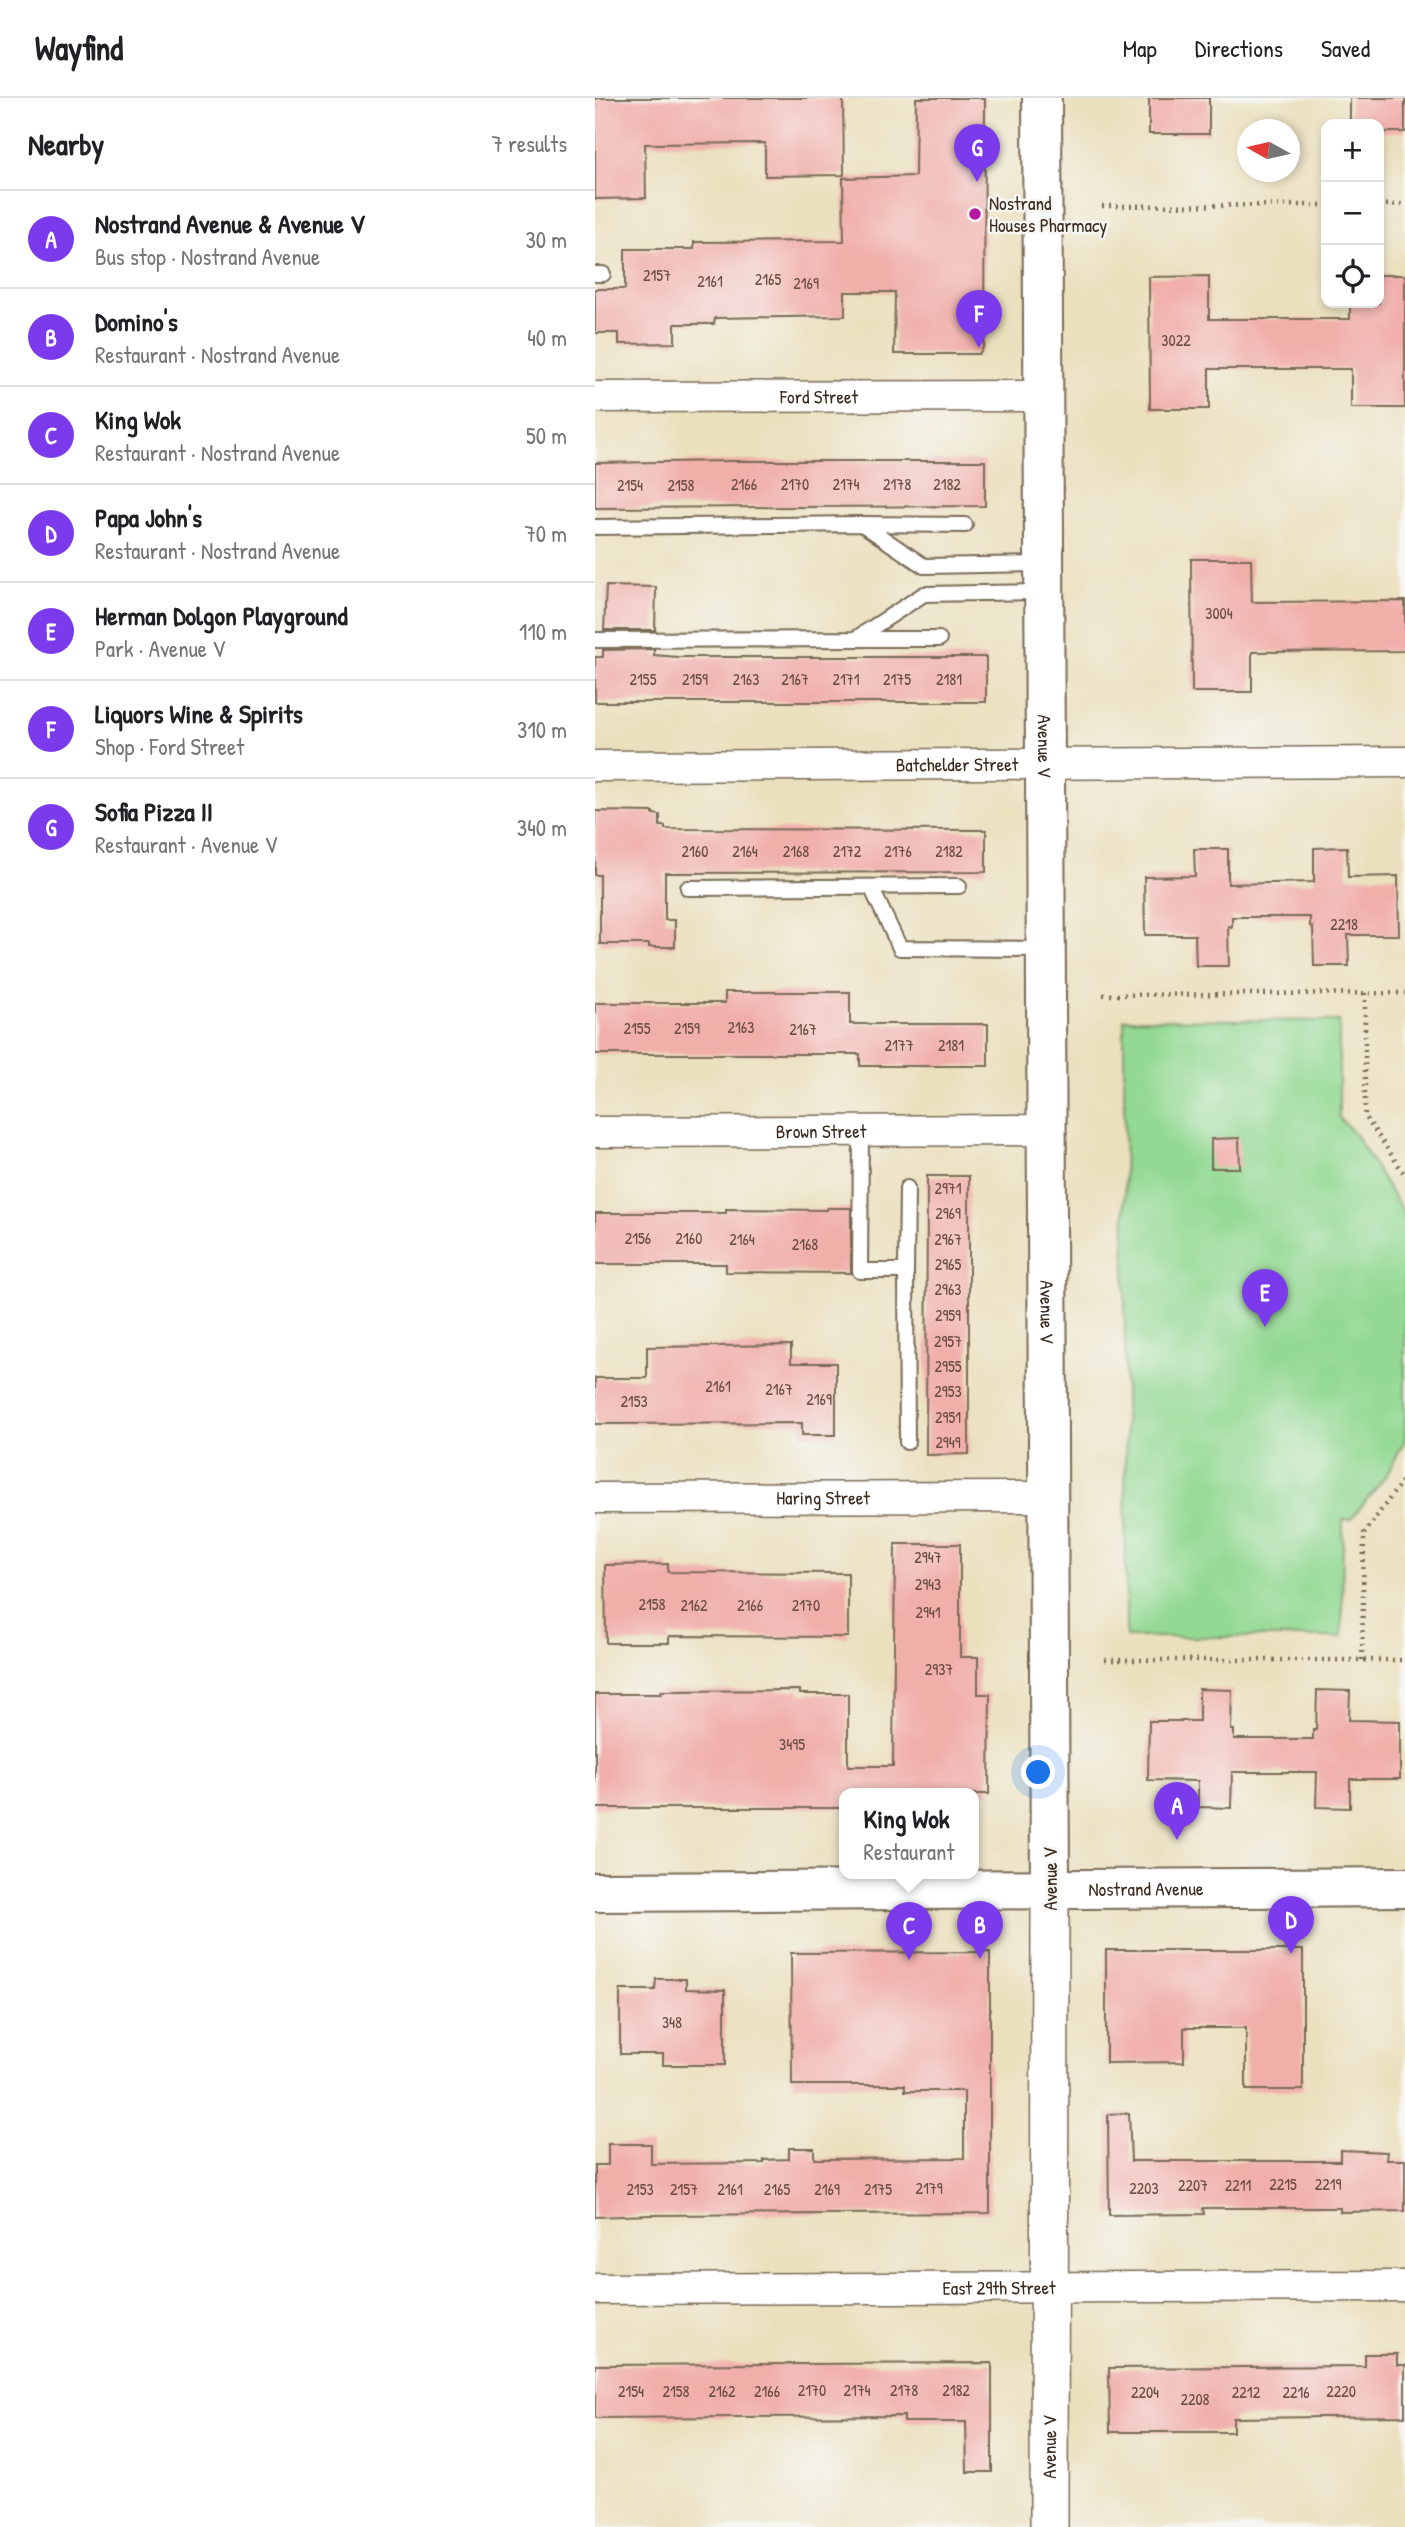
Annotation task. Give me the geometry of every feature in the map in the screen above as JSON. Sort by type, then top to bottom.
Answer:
[{"type":"main road","name":"Avenue V","points":[[1042,98],[1050,1889]]},
{"type":"main road","name":"Nostrand Avenue","points":[[595,1892],[1405,1887]]},
{"type":"street","name":"Ford Street","points":[[595,397],[1043,396]]},
{"type":"street","name":"Batchelder Street","points":[[595,765],[1405,762]]},
{"type":"street","name":"Brown Street","points":[[595,1132],[1047,1130]]},
{"type":"street","name":"Haring Street","points":[[595,1498],[1049,1497]]},
{"type":"street","name":"Avenue V","points":[[1049,2527],[1047,2287],[1050,1889]]},
{"type":"street","name":"East 29th Street","points":[[595,2289],[1405,2286]]},
{"type":"lane","points":[[862,524],[924,566],[1045,578]]},
{"type":"lane","points":[[595,527],[965,524]]},
{"type":"lane","points":[[855,639],[924,594],[1045,578]]},
{"type":"lane","points":[[595,640],[939,639]]},
{"type":"lane","points":[[688,888],[959,886]]},
{"type":"lane","points":[[871,887],[900,948],[1047,949]]},
{"type":"lane","points":[[861,1132],[860,1271],[906,1271]]},
{"type":"lane","points":[[907,1188],[907,1442]]},
{"type":"path","points":[[1384,205],[1405,204]]},
{"type":"path","points":[[1102,206],[1321,205]]},
{"type":"path","points":[[1365,993],[1365,1116],[1405,1175]]},
{"type":"path","points":[[1103,995],[1405,993]]},
{"type":"path","points":[[1362,1660],[1364,1534],[1405,1477]]},
{"type":"path","points":[[1105,1660],[1405,1660]]},
{"type":"green space","points":[[1124,1019],[1339,1021],[1339,1118],[1354,1133],[1405,1215],[1405,1440],[1386,1476],[1351,1519],[1343,1520],[1342,1637],[1126,1637]]},
{"type":"building","points":[[595,98],[843,98],[844,175],[765,176],[765,143],[645,144],[646,198],[595,199]]},
{"type":"building","points":[[916,98],[985,98],[984,346],[979,354],[894,354],[895,292],[845,292],[845,316],[715,318],[714,324],[675,324],[675,343],[619,344],[619,333],[595,333],[595,289],[625,289],[625,249],[694,249],[694,242],[844,241],[843,178],[915,176]]},
{"type":"building","points":[[1149,98],[1209,98],[1209,134],[1149,134]]},
{"type":"building","points":[[1350,98],[1405,98],[1405,132],[1384,132],[1384,119],[1350,119]]},
{"type":"building","points":[[1384,275],[1405,275],[1405,408],[1351,408],[1351,369],[1209,369],[1209,409],[1150,409],[1149,277],[1209,276],[1209,319],[1350,319],[1350,308],[1384,308]]},
{"type":"building","points":[[985,461],[985,506],[595,508],[595,463]]},
{"type":"building","points":[[1191,559],[1251,559],[1252,602],[1405,601],[1405,651],[1252,652],[1252,692],[1192,692]]},
{"type":"building","points":[[606,586],[656,587],[655,630],[604,630]]},
{"type":"building","points":[[654,649],[654,655],[678,657],[986,657],[986,702],[595,702],[595,657],[603,657],[603,650]]},
{"type":"building","points":[[595,811],[653,812],[660,815],[660,826],[665,826],[665,829],[986,830],[986,872],[665,873],[665,920],[675,920],[675,947],[600,944],[600,875],[595,875]]},
{"type":"building","points":[[1347,847],[1348,877],[1398,876],[1399,935],[1348,935],[1349,966],[1314,966],[1313,927],[1310,926],[1310,917],[1232,917],[1232,927],[1228,926],[1229,966],[1196,966],[1195,935],[1145,935],[1144,877],[1195,876],[1194,849],[1228,849],[1228,884],[1314,882],[1314,848]]},
{"type":"building","points":[[725,992],[850,992],[850,1024],[988,1024],[988,1066],[860,1066],[860,1054],[595,1054],[595,1003],[725,1003]]},
{"type":"building","points":[[1239,1138],[1240,1168],[1211,1168],[1211,1139]]},
{"type":"building","points":[[927,1176],[969,1176],[969,1454],[926,1455]]},
{"type":"building","points":[[851,1208],[851,1273],[726,1272],[726,1264],[595,1264],[595,1213],[726,1213],[726,1209]]},
{"type":"building","points":[[791,1345],[791,1363],[836,1363],[836,1435],[802,1435],[802,1423],[595,1424],[595,1378],[647,1378],[647,1347]]},
{"type":"building","points":[[895,1544],[960,1544],[960,1657],[978,1657],[978,1694],[990,1694],[989,1794],[979,1794],[979,1788],[839,1788],[839,1808],[595,1808],[595,1694],[800,1690],[800,1694],[848,1694],[848,1766],[893,1766]]},
{"type":"building","points":[[668,1564],[668,1572],[848,1573],[848,1637],[669,1636],[669,1643],[606,1643],[605,1565]]},
{"type":"building","points":[[1199,1689],[1232,1690],[1231,1730],[1234,1730],[1234,1739],[1313,1739],[1313,1730],[1316,1730],[1317,1690],[1350,1691],[1349,1720],[1400,1721],[1400,1779],[1350,1779],[1350,1808],[1316,1807],[1317,1772],[1232,1772],[1231,1808],[1198,1807],[1198,1781],[1148,1780],[1149,1721],[1199,1721]]},
{"type":"building","points":[[1106,1950],[1303,1950],[1303,2090],[1246,2090],[1246,2028],[1184,2028],[1184,2062],[1106,2063]]},
{"type":"building","points":[[990,1952],[990,2213],[595,2217],[595,2165],[608,2165],[608,2144],[651,2144],[651,2164],[764,2163],[764,2160],[789,2159],[789,2148],[814,2148],[814,2159],[964,2158],[964,2091],[905,2091],[905,2085],[792,2085],[791,1953]]},
{"type":"building","points":[[656,1979],[686,1979],[686,1989],[725,1990],[725,2065],[663,2065],[663,2054],[620,2054],[620,1990],[655,1990]]},
{"type":"building","points":[[1129,2113],[1131,2161],[1340,2161],[1340,2150],[1387,2152],[1386,2160],[1405,2160],[1405,2211],[1203,2208],[1204,2214],[1109,2215],[1108,2114]]},
{"type":"building","points":[[1365,2354],[1397,2354],[1397,2365],[1405,2365],[1405,2416],[1233,2418],[1233,2432],[1110,2432],[1109,2368],[1365,2366]]},
{"type":"building","points":[[992,2363],[992,2472],[967,2472],[966,2422],[904,2422],[904,2416],[595,2418],[595,2365]]},
{"type":"place","name":"Sofia Pizza II","points":[[977,182]]},
{"type":"place","name":"Nostrand Houses Pharmacy","points":[[975,214]]},
{"type":"place","name":"Liquors Wine & Spirits","points":[[979,348]]},
{"type":"place","name":"Herman Dolgon Playground","points":[[1265,1327]]},
{"type":"place","name":"Nostrand Avenue & Avenue V","points":[[1177,1840]]},
{"type":"place","name":"Papa John's","points":[[1291,1954]]},
{"type":"place","name":"Domino's","points":[[980,1959]]},
{"type":"place","name":"King Wok","points":[[909,1960]]}]
